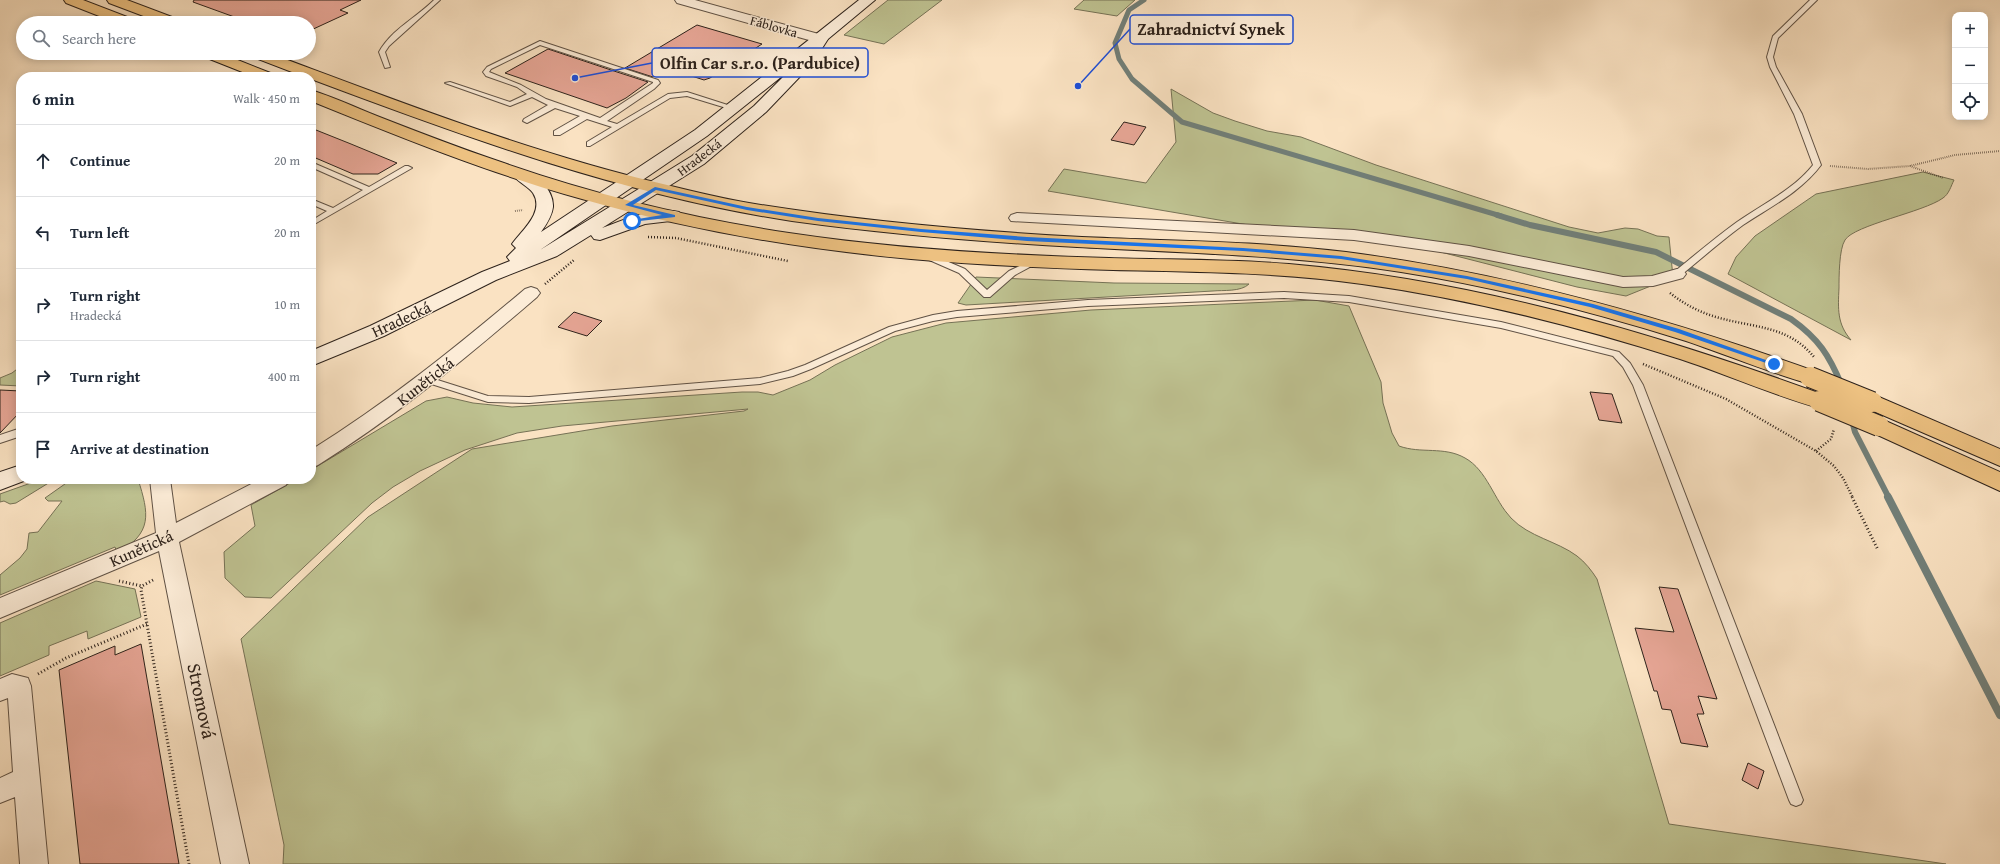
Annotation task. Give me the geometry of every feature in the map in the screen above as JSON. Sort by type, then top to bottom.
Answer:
[{"type":"main road","points":[[71,0],[112,16]]},
{"type":"main road","points":[[114,0],[156,16]]},
{"type":"main road","name":"Hradecká","points":[[489,276],[534,244],[678,149],[821,39],[868,0]]},
{"type":"main road","name":"Hradecká","points":[[316,357],[377,330],[489,276],[550,252],[628,205],[698,160],[760,109],[807,61],[821,39]]},
{"type":"main road","points":[[225,60],[255,72]]},
{"type":"main road","points":[[274,60],[307,72]]},
{"type":"main road","points":[[316,75],[513,147],[568,165],[629,182],[747,208],[876,226],[1027,239],[1292,253],[1429,270],[1498,284],[1591,306],[1684,333],[1810,377],[1872,402],[1999,458]]},
{"type":"main road","points":[[316,97],[454,152],[522,176],[604,199],[673,216],[788,239],[921,254],[1036,261],[1245,267],[1342,276],[1428,288],[1504,303],[1629,335],[1719,364],[1818,401],[1879,426],[2000,482]]},
{"type":"main road","points":[[489,276],[536,229],[544,214],[545,200],[542,192],[537,186],[522,176]]},
{"type":"main road","points":[[550,252],[582,242],[632,221],[652,217],[673,216]]},
{"type":"main road","points":[[0,481],[16,475]]},
{"type":"street","name":"Fáblovka","points":[[681,0],[821,39]]},
{"type":"street","points":[[1017,218],[1354,235],[1469,251],[1623,282],[1653,281],[1677,274]]},
{"type":"street","name":"Kunětická","points":[[316,457],[373,420],[428,380],[531,293]]},
{"type":"street","name":"Stromová","points":[[161,484],[167,538],[235,864]]},
{"type":"street","name":"Kunětická","points":[[0,608],[167,538],[270,484]]},
{"type":"street","points":[[9,688],[27,779],[34,864]]},
{"type":"street","points":[[0,791],[27,779]]},
{"type":"lane","points":[[387,67],[382,52],[387,43],[420,17],[437,0]]},
{"type":"lane","points":[[1677,274],[1749,217],[1795,188],[1811,174],[1818,165],[1798,114],[1773,67],[1770,57],[1776,37],[1814,0]]},
{"type":"lane","points":[[601,121],[652,88],[657,83],[656,81],[540,43],[486,70],[486,74],[488,76],[519,86],[532,95],[554,105],[618,127]]},
{"type":"lane","points":[[448,83],[510,104],[532,95]]},
{"type":"lane","points":[[590,144],[660,100],[674,94],[693,96],[733,108]]},
{"type":"lane","points":[[527,121],[554,105]]},
{"type":"lane","points":[[557,133],[586,116]]},
{"type":"lane","points":[[316,166],[369,190]]},
{"type":"lane","points":[[316,221],[408,168]]},
{"type":"lane","points":[[316,203],[333,211]]},
{"type":"lane","points":[[921,254],[962,271],[987,295],[1012,273],[1036,261]]},
{"type":"lane","points":[[428,380],[488,399],[511,400],[529,400],[745,384],[790,374],[892,329],[933,318],[957,314],[1088,303],[1284,295],[1348,299],[1501,325],[1616,354],[1627,366],[1638,384],[1796,800]]},
{"type":"lane","points":[[0,439],[16,434]]},
{"type":"path","points":[[1818,165],[1868,169],[1910,166],[1955,155],[2000,151]]},
{"type":"path","points":[[1910,166],[1944,178]]},
{"type":"path","points":[[647,237],[676,238],[788,261]]},
{"type":"path","points":[[531,293],[551,280],[576,259]]},
{"type":"path","points":[[1616,354],[1675,376],[1720,396],[1751,412],[1816,451],[1834,466],[1843,478],[1878,550]]},
{"type":"path","points":[[174,572],[142,586],[141,590],[189,864]]},
{"type":"path","points":[[9,688],[61,660],[147,624]]},
{"type":"green space","points":[[888,0],[942,0],[884,44],[844,35]]},
{"type":"green space","points":[[1084,0],[1135,0],[1117,16],[1074,9]]},
{"type":"green space","points":[[1171,89],[1213,113],[1235,121],[1267,131],[1301,137],[1376,165],[1569,227],[1598,233],[1625,228],[1638,229],[1657,236],[1669,237],[1673,277],[1626,296],[1577,287],[1425,248],[1272,229],[1048,191],[1064,169],[1146,183],[1176,142]]},
{"type":"green space","points":[[1923,172],[1954,180],[1943,198],[1921,208],[1861,229],[1851,234],[1843,244],[1840,263],[1838,303],[1839,316],[1846,334],[1851,340],[1728,274],[1736,257],[1755,236],[1816,194]]},
{"type":"green space","points":[[976,277],[1114,283],[1249,284],[1246,287],[1232,290],[966,305],[958,303]]},
{"type":"green space","points":[[1315,300],[1349,306],[1381,382],[1383,403],[1392,433],[1399,446],[1416,450],[1449,452],[1457,454],[1473,463],[1485,478],[1505,511],[1511,518],[1526,530],[1561,546],[1577,556],[1586,564],[1597,579],[1669,824],[1946,864],[283,864],[284,845],[241,639],[368,517],[472,449],[612,426],[744,411],[748,409],[562,426],[517,433],[465,450],[420,471],[393,487],[372,503],[271,598],[245,597],[225,578],[224,552],[255,526],[251,505],[288,484],[316,484],[316,467],[426,401],[447,397],[473,403],[512,407],[742,392],[758,392],[773,395],[810,380],[835,365],[892,337],[946,323],[1091,310]]},
{"type":"green space","points":[[16,370],[16,386],[0,385],[0,378]]},
{"type":"green space","points":[[28,484],[47,484],[16,503],[10,504],[4,501],[0,502],[0,494]]},
{"type":"green space","points":[[65,484],[140,484],[146,513],[145,522],[137,538],[129,546],[117,553],[115,547],[0,595],[0,575],[20,558],[27,549],[29,533],[38,532],[62,501],[48,501],[45,498]]},
{"type":"green space","points":[[96,581],[135,589],[141,617],[88,639],[87,631],[49,646],[49,655],[0,676],[0,623]]},
{"type":"building","points":[[194,0],[361,0],[340,10],[348,13],[316,28],[316,16],[232,16],[193,2]]},
{"type":"building","points":[[697,25],[762,44],[710,78],[704,80],[673,70],[667,74],[659,72],[653,77],[625,68]]},
{"type":"building","points":[[548,49],[648,82],[626,98],[607,108],[505,73]]},
{"type":"building","points":[[1124,122],[1146,127],[1134,145],[1111,140]]},
{"type":"building","points":[[316,130],[397,163],[378,174],[353,174],[316,158]]},
{"type":"building","points":[[574,312],[602,321],[587,336],[558,327]]},
{"type":"building","points":[[0,390],[16,391],[16,416],[0,433]]},
{"type":"building","points":[[1590,392],[1612,394],[1622,423],[1599,420]]},
{"type":"building","points":[[1659,587],[1678,589],[1717,699],[1698,696],[1704,714],[1697,714],[1708,747],[1681,743],[1671,710],[1662,709],[1657,691],[1654,691],[1635,628],[1674,632]]},
{"type":"building","points":[[141,644],[179,864],[80,864],[59,670],[115,646],[115,655]]},
{"type":"building","points":[[1748,763],[1764,771],[1758,789],[1742,780]]},
{"type":"waterway","points":[[1144,0],[1129,10],[1115,43],[1119,59],[1132,79],[1182,122],[1501,216]]},
{"type":"waterway","points":[[1497,215],[1530,225],[1656,252],[1791,319],[1801,326],[1828,356],[1842,386]]},
{"type":"waterway","points":[[1851,417],[1855,432],[1889,498]]},
{"type":"waterway","points":[[1888,497],[2000,715]]},
{"type":"place","name":"Olfin Car s.r.o. (Pardubice)","points":[[575,78]]},
{"type":"place","name":"Zahradnictví Synek","points":[[1078,86]]},
{"type":"route","points":[[632,221],[652,217],[673,216],[628,205],[655,188],[747,208],[869,225],[1027,239],[1243,249],[1392,264],[1467,277],[1591,306],[1725,346],[1774,364]]}]
